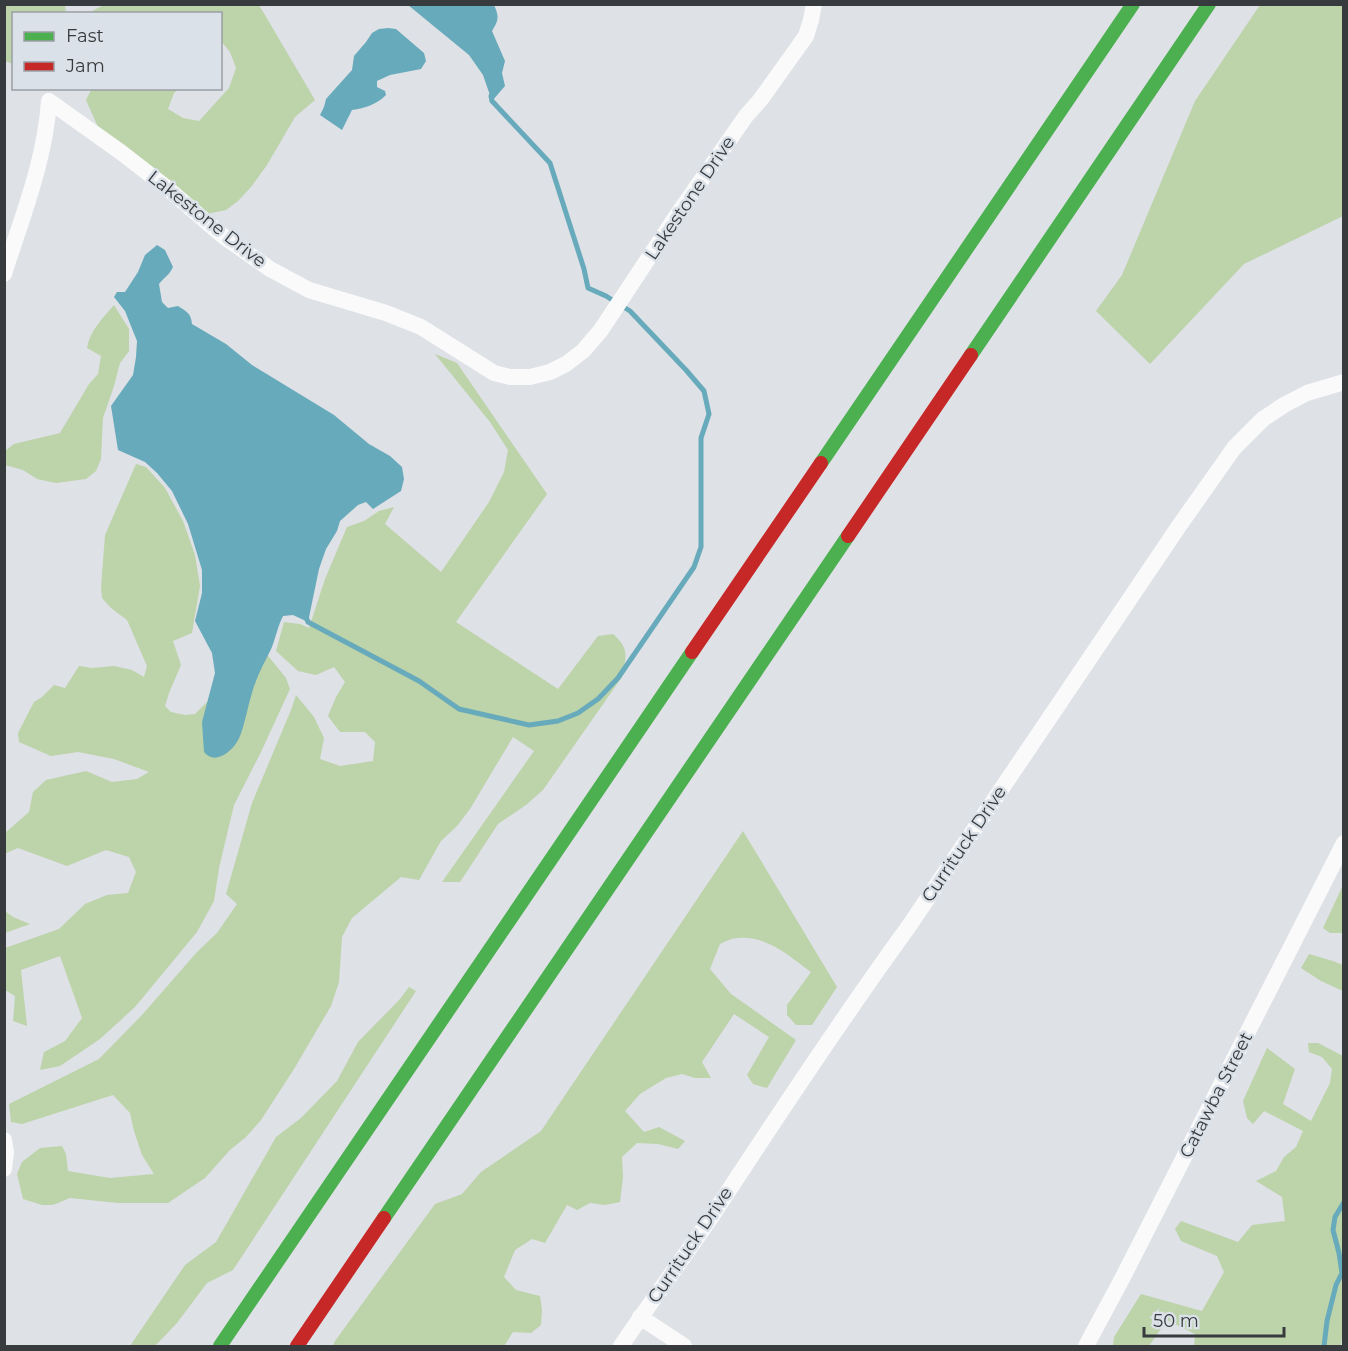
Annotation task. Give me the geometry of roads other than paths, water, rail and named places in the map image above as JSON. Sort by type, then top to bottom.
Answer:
[{"type":"highway","points":[[220,1347],[1134,4]]},
{"type":"highway","points":[[297,1347],[1209,4]]},
{"type":"street","name":"Lakestone Drive","points":[[4,274],[41,159],[49,101],[122,153],[223,236],[270,269],[309,290],[386,313],[421,327],[494,373],[510,377],[530,377],[550,372],[566,364],[583,351],[601,330],[746,116],[806,36],[814,4]]},
{"type":"street","name":"Currituck Drive","points":[[621,1347],[1234,448],[1263,419],[1284,405],[1307,393],[1344,382]]},
{"type":"street","name":"Catawba Street","points":[[1086,1347],[1124,1277],[1344,843]]},
{"type":"street","points":[[4,1140],[6,1152],[4,1169]]},
{"type":"street","points":[[640,1317],[684,1347]]},
{"type":"water","points":[[408,5],[494,5],[497,18],[492,31],[505,61],[502,73],[505,86],[492,101],[483,75],[469,55]]},
{"type":"water","points":[[388,28],[396,29],[424,53],[426,61],[421,69],[390,75],[377,81],[377,87],[385,91],[386,95],[370,106],[352,110],[342,130],[320,115],[326,99],[352,70],[354,56],[372,33]]},
{"type":"water","points":[[157,245],[165,250],[173,267],[159,284],[162,302],[168,308],[178,306],[186,311],[190,315],[192,324],[226,344],[252,365],[334,415],[369,444],[390,456],[402,467],[404,479],[401,491],[373,509],[366,502],[358,505],[340,521],[319,569],[308,622],[293,615],[283,616],[272,647],[258,675],[239,738],[230,750],[217,757],[208,756],[204,752],[202,722],[215,673],[212,653],[195,621],[202,593],[202,570],[188,524],[172,491],[145,462],[118,450],[111,406],[133,375],[137,341],[125,311],[114,297],[117,292],[125,292],[138,272],[145,255]]},
{"type":"waterway","points":[[306,617],[308,622],[419,681],[459,709],[529,725],[558,721],[578,713],[598,699],[618,678],[694,567],[701,547],[701,438],[709,414],[704,391],[630,311],[588,288],[550,163],[492,101],[491,96]]},
{"type":"waterway","points":[[1324,1346],[1327,1321],[1336,1285],[1342,1273],[1333,1230],[1335,1217],[1344,1202]]}]
